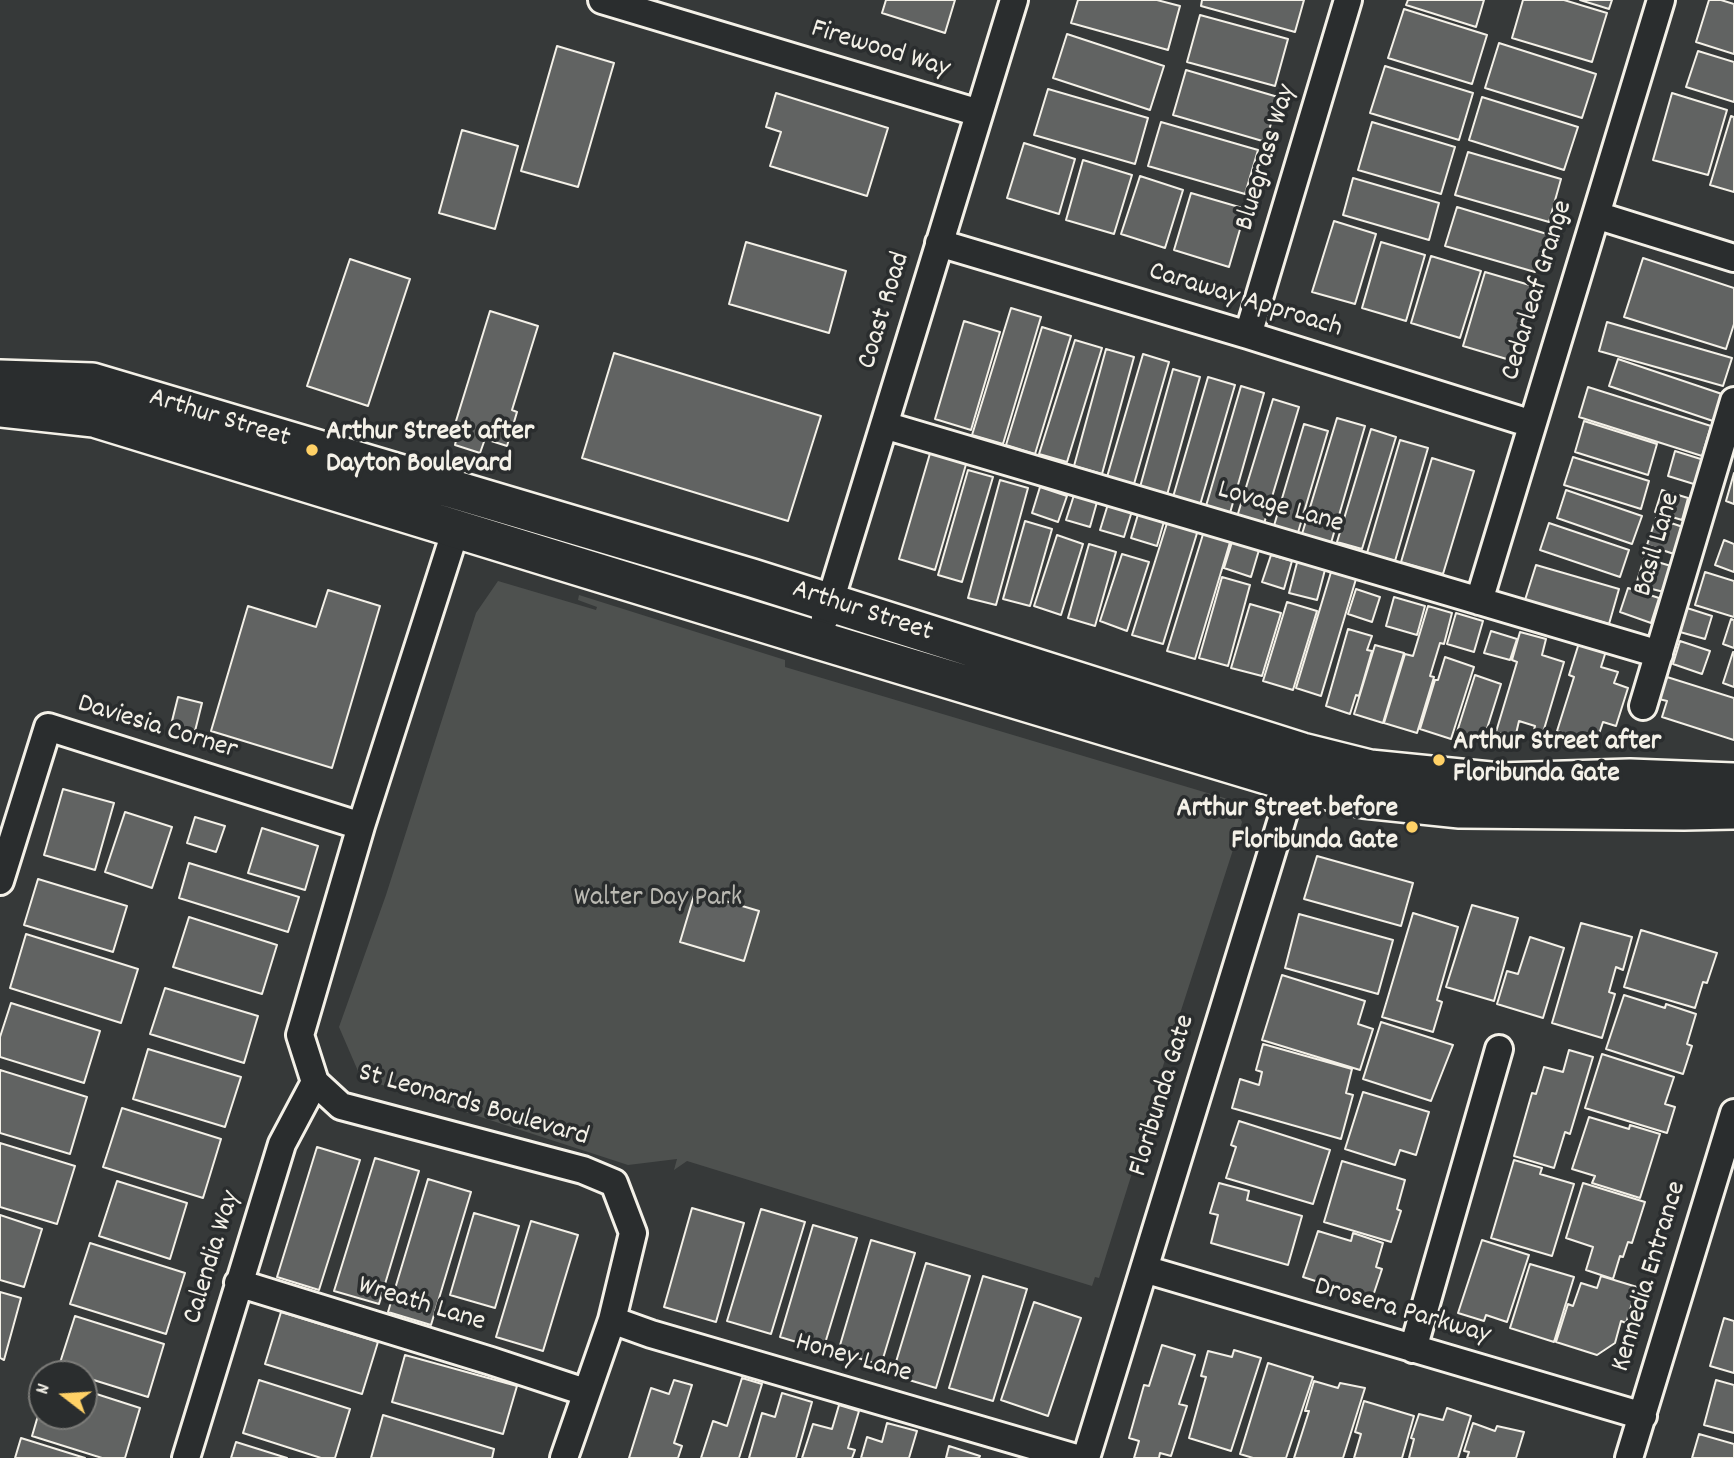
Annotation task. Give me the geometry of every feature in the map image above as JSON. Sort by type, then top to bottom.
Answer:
[{"type":"street","name":"Firewood Way","points":[[602,0],[979,113]]},
{"type":"street","name":"Coast Road","points":[[818,640],[1014,0]]},
{"type":"street","name":"Bluegrass Way","points":[[1248,335],[1348,0]]},
{"type":"street","name":"Cedarleaf Grange","points":[[1479,601],[1661,0]]},
{"type":"street","points":[[1595,215],[1734,258]]},
{"type":"street","name":"Caraway Approach","points":[[939,243],[1248,335],[1532,424]]},
{"type":"street","name":"Arthur Street","points":[[0,379],[92,382],[830,602],[1298,767],[1364,799],[1460,809],[1734,810]]},
{"type":"street","name":"Basil Lane","points":[[1643,706],[1734,401]]},
{"type":"street","name":"Arthur Street","points":[[0,408],[94,418],[818,640],[1298,767],[1370,769],[1500,782],[1630,778],[1734,782]]},
{"type":"street","name":"Lovage Lane","points":[[884,425],[1659,654]]},
{"type":"street","name":"St Leonards Boulevard","points":[[456,529],[361,825],[300,1035],[315,1082],[341,1106],[583,1170],[614,1183],[633,1233],[612,1320],[564,1458]]},
{"type":"street","name":"Daviesia Corner","points":[[0,881],[48,727],[361,825]]},
{"type":"street","name":"Floribunda Gate","points":[[1086,1458],[1298,767]]},
{"type":"street","points":[[1413,1349],[1500,1049]]},
{"type":"street","name":"Calendia Way","points":[[186,1458],[282,1144],[315,1082]]},
{"type":"street","name":"Kennedia Entrance","points":[[1629,1458],[1728,1153],[1734,1113]]},
{"type":"street","name":"Drosera Parkway","points":[[1144,1269],[1643,1416]]},
{"type":"street","name":"Wreath Lane","points":[[238,1283],[585,1392]]},
{"type":"street","name":"Honey Lane","points":[[612,1320],[651,1334],[1076,1458]]},
{"type":"green space","name":"Walter Day Park","points":[[498,581],[596,610],[597,607],[578,600],[579,595],[785,660],[785,667],[1231,800],[1242,822],[1142,1131],[1144,1135],[1099,1278],[1095,1277],[1092,1286],[687,1161],[674,1170],[677,1159],[628,1165],[361,1078],[339,1027],[386,895],[476,613]]},
{"type":"building","points":[[886,0],[955,0],[945,33],[882,13]]},
{"type":"building","points":[[1078,0],[1157,0],[1180,6],[1168,50],[1071,23]]},
{"type":"building","points":[[1202,0],[1304,0],[1295,32],[1201,6]]},
{"type":"building","points":[[1408,0],[1484,0],[1476,27],[1406,5]]},
{"type":"building","points":[[1523,0],[1564,0],[1607,13],[1592,62],[1512,38]]},
{"type":"building","points":[[1580,0],[1612,0],[1609,9]]},
{"type":"building","points":[[1709,0],[1734,4],[1734,54],[1696,42]]},
{"type":"building","points":[[1404,9],[1487,35],[1472,84],[1388,58]]},
{"type":"building","points":[[1200,15],[1288,39],[1275,86],[1187,62]]},
{"type":"building","points":[[1067,34],[1164,66],[1150,110],[1053,78]]},
{"type":"building","points":[[1499,43],[1596,74],[1582,118],[1485,88]]},
{"type":"building","points":[[557,46],[614,63],[578,187],[521,171]]},
{"type":"building","points":[[1698,51],[1734,62],[1734,102],[1686,87]]},
{"type":"building","points":[[1385,66],[1473,93],[1459,140],[1370,113]]},
{"type":"building","points":[[1186,70],[1278,97],[1266,142],[1173,115]]},
{"type":"building","points":[[1048,89],[1148,118],[1135,164],[1034,135]]},
{"type":"building","points":[[776,93],[888,128],[867,196],[770,166],[781,132],[766,127]]},
{"type":"building","points":[[1672,93],[1727,110],[1708,175],[1653,160]]},
{"type":"building","points":[[1482,97],[1578,127],[1564,170],[1469,140]]},
{"type":"building","points":[[1731,116],[1734,117],[1734,192],[1710,185]]},
{"type":"building","points":[[1161,122],[1258,150],[1245,194],[1148,166]]},
{"type":"building","points":[[1372,122],[1455,147],[1441,194],[1358,170]]},
{"type":"building","points":[[462,130],[518,146],[495,229],[439,213]]},
{"type":"building","points":[[1024,143],[1075,159],[1059,214],[1007,198]]},
{"type":"building","points":[[1468,152],[1561,179],[1549,222],[1455,195]]},
{"type":"building","points":[[1083,160],[1132,175],[1114,234],[1066,220]]},
{"type":"building","points":[[1140,176],[1183,190],[1165,248],[1121,234]]},
{"type":"building","points":[[1353,178],[1439,203],[1429,240],[1343,215]]},
{"type":"building","points":[[1191,193],[1246,209],[1229,267],[1174,250]]},
{"type":"building","points":[[1457,207],[1547,234],[1535,272],[1445,246]]},
{"type":"building","points":[[1334,221],[1376,234],[1355,304],[1312,292]]},
{"type":"building","points":[[746,242],[846,271],[829,333],[729,304]]},
{"type":"building","points":[[1381,242],[1425,255],[1406,321],[1362,308]]},
{"type":"building","points":[[1431,256],[1481,271],[1460,338],[1411,323]]},
{"type":"building","points":[[1643,258],[1734,288],[1734,324],[1726,349],[1624,317]]},
{"type":"building","points":[[350,259],[410,279],[368,406],[307,386]]},
{"type":"building","points":[[1485,272],[1533,286],[1510,360],[1463,346]]},
{"type":"building","points":[[1011,308],[1041,317],[1003,444],[972,435]]},
{"type":"building","points":[[490,311],[538,326],[512,410],[517,412],[507,446],[485,439],[480,453],[455,445],[457,436],[452,434]]},
{"type":"building","points":[[964,321],[1000,332],[971,430],[935,419]]},
{"type":"building","points":[[1607,322],[1732,358],[1723,386],[1599,351]]},
{"type":"building","points":[[1042,327],[1071,336],[1035,454],[1006,445]]},
{"type":"building","points":[[1075,340],[1102,348],[1067,462],[1039,454]]},
{"type":"building","points":[[1106,349],[1134,357],[1102,474],[1074,466]]},
{"type":"building","points":[[614,353],[821,416],[788,521],[582,458]]},
{"type":"building","points":[[1143,354],[1169,362],[1134,484],[1107,477]]},
{"type":"building","points":[[1618,359],[1722,394],[1713,421],[1609,386]]},
{"type":"building","points":[[1173,369],[1200,377],[1167,495],[1140,487]]},
{"type":"building","points":[[1208,377],[1235,385],[1200,505],[1173,497]]},
{"type":"building","points":[[1241,386],[1264,393],[1230,513],[1206,506]]},
{"type":"building","points":[[1588,387],[1711,426],[1702,456],[1579,417]]},
{"type":"building","points":[[1273,399],[1299,407],[1263,527],[1236,520]]},
{"type":"building","points":[[1337,418],[1365,426],[1331,543],[1302,534]]},
{"type":"building","points":[[1584,421],[1657,444],[1648,475],[1575,452]]},
{"type":"building","points":[[1304,424],[1328,431],[1297,536],[1273,529]]},
{"type":"building","points":[[1371,429],[1396,437],[1362,549],[1337,542]]},
{"type":"building","points":[[1400,440],[1428,448],[1395,561],[1367,553]]},
{"type":"building","points":[[931,450],[967,461],[935,570],[899,559]]},
{"type":"building","points":[[1675,451],[1704,460],[1697,485],[1668,476]]},
{"type":"building","points":[[1573,457],[1649,481],[1641,509],[1564,485]]},
{"type":"building","points":[[1432,458],[1474,471],[1443,574],[1401,562]]},
{"type":"building","points":[[968,470],[993,477],[962,582],[938,575]]},
{"type":"building","points":[[1734,473],[1734,504],[1726,501]]},
{"type":"building","points":[[1000,480],[1028,488],[996,605],[968,598]]},
{"type":"building","points":[[1040,487],[1067,496],[1058,522],[1032,513]]},
{"type":"building","points":[[1566,490],[1642,516],[1632,544],[1557,518]]},
{"type":"building","points":[[1662,490],[1688,498],[1682,520],[1655,512]]},
{"type":"building","points":[[1074,495],[1097,502],[1090,527],[1066,520]]},
{"type":"building","points":[[1108,504],[1132,511],[1124,537],[1100,530]]},
{"type":"building","points":[[1139,511],[1165,518],[1157,546],[1131,538]]},
{"type":"building","points":[[1656,518],[1683,527],[1674,554],[1647,545]]},
{"type":"building","points":[[1168,520],[1198,530],[1163,644],[1132,635]]},
{"type":"building","points":[[1025,521],[1052,529],[1030,606],[1003,599]]},
{"type":"building","points":[[1549,523],[1629,550],[1620,577],[1540,550]]},
{"type":"building","points":[[1204,531],[1231,539],[1195,659],[1167,651]]},
{"type":"building","points":[[1057,535],[1083,544],[1061,615],[1034,606]]},
{"type":"building","points":[[1724,540],[1734,544],[1734,572],[1715,565]]},
{"type":"building","points":[[1232,542],[1259,550],[1251,577],[1224,568]]},
{"type":"building","points":[[1089,544],[1116,552],[1095,626],[1068,618]]},
{"type":"building","points":[[1122,554],[1149,562],[1127,631],[1100,621]]},
{"type":"building","points":[[1271,555],[1292,561],[1284,589],[1262,582]]},
{"type":"building","points":[[1644,558],[1671,566],[1664,592],[1636,585]]},
{"type":"building","points":[[1298,559],[1326,566],[1317,600],[1289,593]]},
{"type":"building","points":[[1536,565],[1619,589],[1609,624],[1525,600]]},
{"type":"building","points":[[1331,572],[1356,579],[1321,696],[1296,688]]},
{"type":"building","points":[[1705,572],[1734,581],[1734,617],[1695,605]]},
{"type":"building","points":[[1222,577],[1250,585],[1228,666],[1199,658]]},
{"type":"building","points":[[1628,588],[1659,598],[1651,623],[1620,612]]},
{"type":"building","points":[[1356,589],[1380,597],[1372,622],[1348,614]]},
{"type":"building","points":[[328,590],[380,606],[332,768],[211,731],[248,606],[316,627]]},
{"type":"building","points":[[1394,597],[1425,606],[1417,635],[1386,626]]},
{"type":"building","points":[[1287,602],[1317,611],[1293,690],[1263,681]]},
{"type":"building","points":[[1250,604],[1281,613],[1262,676],[1231,668]]},
{"type":"building","points":[[1428,606],[1452,613],[1444,644],[1440,643],[1430,676],[1434,677],[1417,733],[1384,723],[1405,654],[1413,656]]},
{"type":"building","points":[[1687,608],[1712,616],[1705,639],[1680,632]]},
{"type":"building","points":[[1456,613],[1483,621],[1474,652],[1447,644]]},
{"type":"building","points":[[1731,619],[1734,620],[1734,648],[1723,644]]},
{"type":"building","points":[[1348,629],[1372,636],[1367,650],[1372,651],[1359,696],[1356,695],[1350,714],[1326,706]]},
{"type":"building","points":[[1491,631],[1517,639],[1510,660],[1484,653]]},
{"type":"building","points":[[1520,632],[1546,639],[1542,655],[1564,662],[1542,736],[1533,734],[1535,726],[1519,721],[1515,738],[1496,732],[1517,662],[1512,660]]},
{"type":"building","points":[[1680,641],[1710,651],[1702,674],[1673,664]]},
{"type":"building","points":[[1579,643],[1606,651],[1601,667],[1618,672],[1614,683],[1628,688],[1616,726],[1603,722],[1596,743],[1557,731],[1574,677],[1569,675]]},
{"type":"building","points":[[1375,645],[1404,653],[1383,723],[1354,714]]},
{"type":"building","points":[[1734,652],[1734,687],[1723,683]]},
{"type":"building","points":[[1445,657],[1474,667],[1451,739],[1420,729]]},
{"type":"building","points":[[1475,675],[1501,684],[1485,735],[1456,735]]},
{"type":"building","points":[[1667,677],[1734,698],[1734,740],[1662,717],[1667,701],[1659,699]]},
{"type":"building","points":[[178,697],[202,703],[195,731],[171,725]]},
{"type":"building","points":[[63,789],[114,803],[95,870],[44,855]]},
{"type":"building","points":[[125,812],[172,827],[152,888],[105,872]]},
{"type":"building","points":[[195,817],[225,826],[216,852],[187,843]]},
{"type":"building","points":[[262,828],[318,846],[305,890],[248,873]]},
{"type":"building","points":[[1317,856],[1413,883],[1401,926],[1304,899]]},
{"type":"building","points":[[189,863],[299,897],[288,932],[179,898]]},
{"type":"building","points":[[38,879],[127,906],[113,952],[24,925]]},
{"type":"building","points":[[695,892],[759,911],[744,961],[680,942]]},
{"type":"building","points":[[1472,905],[1518,918],[1494,1001],[1446,987]]},
{"type":"building","points":[[1413,913],[1458,927],[1437,1000],[1442,1002],[1433,1032],[1382,1017]]},
{"type":"building","points":[[1299,914],[1393,940],[1378,994],[1285,968]]},
{"type":"building","points":[[189,917],[277,945],[262,994],[173,967]]},
{"type":"building","points":[[1581,923],[1632,937],[1623,970],[1616,967],[1609,992],[1615,994],[1602,1038],[1552,1023]]},
{"type":"building","points":[[1641,930],[1717,953],[1707,983],[1703,982],[1695,1008],[1624,987]]},
{"type":"building","points":[[26,934],[138,969],[121,1023],[10,988]]},
{"type":"building","points":[[1530,937],[1564,948],[1543,1018],[1497,1004],[1507,971],[1518,974]]},
{"type":"building","points":[[1282,975],[1365,1001],[1358,1024],[1373,1029],[1360,1070],[1262,1040]]},
{"type":"building","points":[[165,988],[258,1016],[244,1063],[150,1034]]},
{"type":"building","points":[[1624,995],[1665,1008],[1666,1004],[1696,1014],[1687,1044],[1692,1046],[1683,1074],[1606,1049]]},
{"type":"building","points":[[11,1003],[100,1031],[84,1083],[0,1057],[0,1037]]},
{"type":"building","points":[[1381,1022],[1453,1045],[1431,1101],[1363,1079]]},
{"type":"building","points":[[1263,1044],[1352,1069],[1346,1093],[1353,1095],[1341,1139],[1232,1108],[1240,1079],[1259,1085],[1262,1072],[1256,1070]]},
{"type":"building","points":[[148,1049],[241,1077],[225,1127],[133,1099]]},
{"type":"building","points":[[1569,1050],[1593,1057],[1570,1134],[1565,1132],[1554,1168],[1514,1156],[1532,1093],[1536,1094],[1544,1067],[1563,1072]]},
{"type":"building","points":[[1602,1054],[1674,1077],[1665,1104],[1675,1107],[1667,1133],[1585,1108]]},
{"type":"building","points":[[0,1070],[87,1097],[70,1154],[0,1133]]},
{"type":"building","points":[[1363,1092],[1429,1112],[1416,1155],[1400,1150],[1395,1165],[1345,1149]]},
{"type":"building","points":[[122,1108],[221,1139],[203,1198],[103,1167]]},
{"type":"building","points":[[1589,1117],[1629,1129],[1630,1125],[1660,1134],[1640,1198],[1592,1183],[1595,1176],[1572,1169]]},
{"type":"building","points":[[1239,1121],[1330,1150],[1313,1204],[1226,1178],[1236,1147],[1231,1145]]},
{"type":"building","points":[[0,1143],[75,1166],[57,1224],[0,1207]]},
{"type":"building","points":[[317,1147],[360,1160],[319,1290],[277,1277]]},
{"type":"building","points":[[375,1158],[419,1171],[379,1304],[334,1291]]},
{"type":"building","points":[[1514,1160],[1542,1168],[1540,1174],[1574,1184],[1552,1256],[1491,1238]]},
{"type":"building","points":[[1342,1161],[1405,1180],[1397,1209],[1401,1211],[1391,1242],[1324,1222]]},
{"type":"building","points":[[428,1179],[471,1192],[431,1325],[388,1312]]},
{"type":"building","points":[[117,1181],[187,1203],[170,1259],[99,1236]]},
{"type":"building","points":[[1219,1183],[1249,1191],[1247,1200],[1302,1216],[1288,1265],[1211,1243],[1218,1215],[1210,1213]]},
{"type":"building","points":[[1583,1183],[1645,1202],[1632,1243],[1628,1242],[1623,1257],[1620,1256],[1613,1279],[1586,1270],[1593,1247],[1566,1238]]},
{"type":"building","points":[[692,1208],[744,1223],[716,1322],[664,1307]]},
{"type":"building","points":[[761,1209],[805,1222],[771,1334],[727,1321]]},
{"type":"building","points":[[474,1213],[519,1226],[495,1308],[450,1295]]},
{"type":"building","points":[[0,1215],[42,1229],[24,1287],[0,1280]]},
{"type":"building","points":[[531,1221],[578,1235],[543,1351],[496,1337]]},
{"type":"building","points":[[813,1225],[857,1238],[823,1350],[780,1337]]},
{"type":"building","points":[[1318,1231],[1351,1241],[1353,1233],[1383,1243],[1376,1267],[1382,1269],[1372,1299],[1303,1277]]},
{"type":"building","points":[[871,1240],[915,1253],[881,1365],[838,1352]]},
{"type":"building","points":[[1482,1240],[1529,1255],[1507,1322],[1486,1315],[1484,1321],[1458,1313]]},
{"type":"building","points":[[90,1243],[185,1273],[166,1334],[70,1304]]},
{"type":"building","points":[[926,1263],[970,1276],[936,1388],[892,1375]]},
{"type":"building","points":[[1530,1264],[1574,1277],[1554,1342],[1510,1328]]},
{"type":"building","points":[[983,1276],[1027,1289],[993,1401],[949,1388]]},
{"type":"building","points":[[1601,1276],[1637,1287],[1626,1323],[1621,1321],[1615,1343],[1597,1355],[1556,1342],[1568,1304],[1573,1306],[1581,1283],[1597,1288]]},
{"type":"building","points":[[0,1292],[21,1298],[4,1360],[0,1358]]},
{"type":"building","points":[[1034,1302],[1081,1318],[1048,1416],[1001,1400]]},
{"type":"building","points":[[281,1312],[378,1342],[362,1394],[265,1364]]},
{"type":"building","points":[[75,1316],[164,1344],[148,1397],[98,1381],[98,1360],[61,1360]]},
{"type":"building","points":[[1724,1318],[1734,1321],[1734,1373],[1710,1366]]},
{"type":"building","points":[[1162,1345],[1195,1355],[1179,1404],[1187,1406],[1171,1456],[1160,1453],[1159,1458],[1134,1458],[1139,1441],[1129,1438],[1144,1385],[1149,1386]]},
{"type":"building","points":[[1234,1350],[1261,1358],[1231,1451],[1189,1438],[1206,1377],[1201,1376],[1208,1351],[1232,1357]]},
{"type":"building","points":[[405,1355],[517,1386],[503,1434],[392,1402]]},
{"type":"building","points":[[1268,1363],[1313,1377],[1286,1458],[1253,1458],[1240,1454]]},
{"type":"building","points":[[742,1378],[762,1384],[739,1458],[701,1458],[713,1421],[727,1426]]},
{"type":"building","points":[[259,1380],[350,1409],[335,1458],[321,1458],[243,1433]]},
{"type":"building","points":[[674,1380],[692,1385],[674,1443],[682,1446],[678,1458],[629,1458],[651,1388],[669,1394]]},
{"type":"building","points":[[1716,1380],[1734,1385],[1734,1433],[1704,1425]]},
{"type":"building","points":[[1314,1381],[1338,1388],[1340,1383],[1365,1388],[1343,1458],[1294,1458],[1309,1411],[1305,1411]]},
{"type":"building","points":[[782,1393],[812,1402],[796,1458],[749,1458],[762,1413],[775,1417]]},
{"type":"building","points":[[98,1394],[140,1408],[125,1458],[102,1458],[32,1436],[34,1430],[98,1430]]},
{"type":"building","points":[[1364,1401],[1414,1416],[1402,1458],[1354,1458],[1361,1434],[1355,1432]]},
{"type":"building","points":[[839,1405],[859,1411],[848,1448],[855,1450],[852,1458],[802,1458],[813,1424],[832,1429]]},
{"type":"building","points":[[1447,1408],[1471,1416],[1458,1458],[1409,1458],[1414,1439],[1411,1438],[1419,1414],[1443,1420]]},
{"type":"building","points":[[383,1415],[494,1449],[492,1458],[371,1458]]},
{"type":"building","points":[[887,1423],[917,1431],[909,1458],[861,1458],[867,1437],[882,1442]]},
{"type":"building","points":[[1473,1423],[1495,1431],[1497,1426],[1524,1432],[1516,1458],[1467,1458],[1469,1452],[1464,1451]]},
{"type":"building","points":[[1699,1434],[1734,1444],[1734,1458],[1692,1458]]},
{"type":"building","points":[[21,1438],[85,1458],[15,1458]]},
{"type":"building","points":[[236,1442],[287,1458],[231,1458]]},
{"type":"building","points":[[949,1446],[980,1456],[946,1458]]},
{"type":"place","name":"Arthur Street after Dayton Boulevard","points":[[312,450]]},
{"type":"place","name":"Arthur Street after Floribunda Gate","points":[[1439,760]]},
{"type":"place","name":"Arthur Street before Floribunda Gate","points":[[1412,827]]}]
